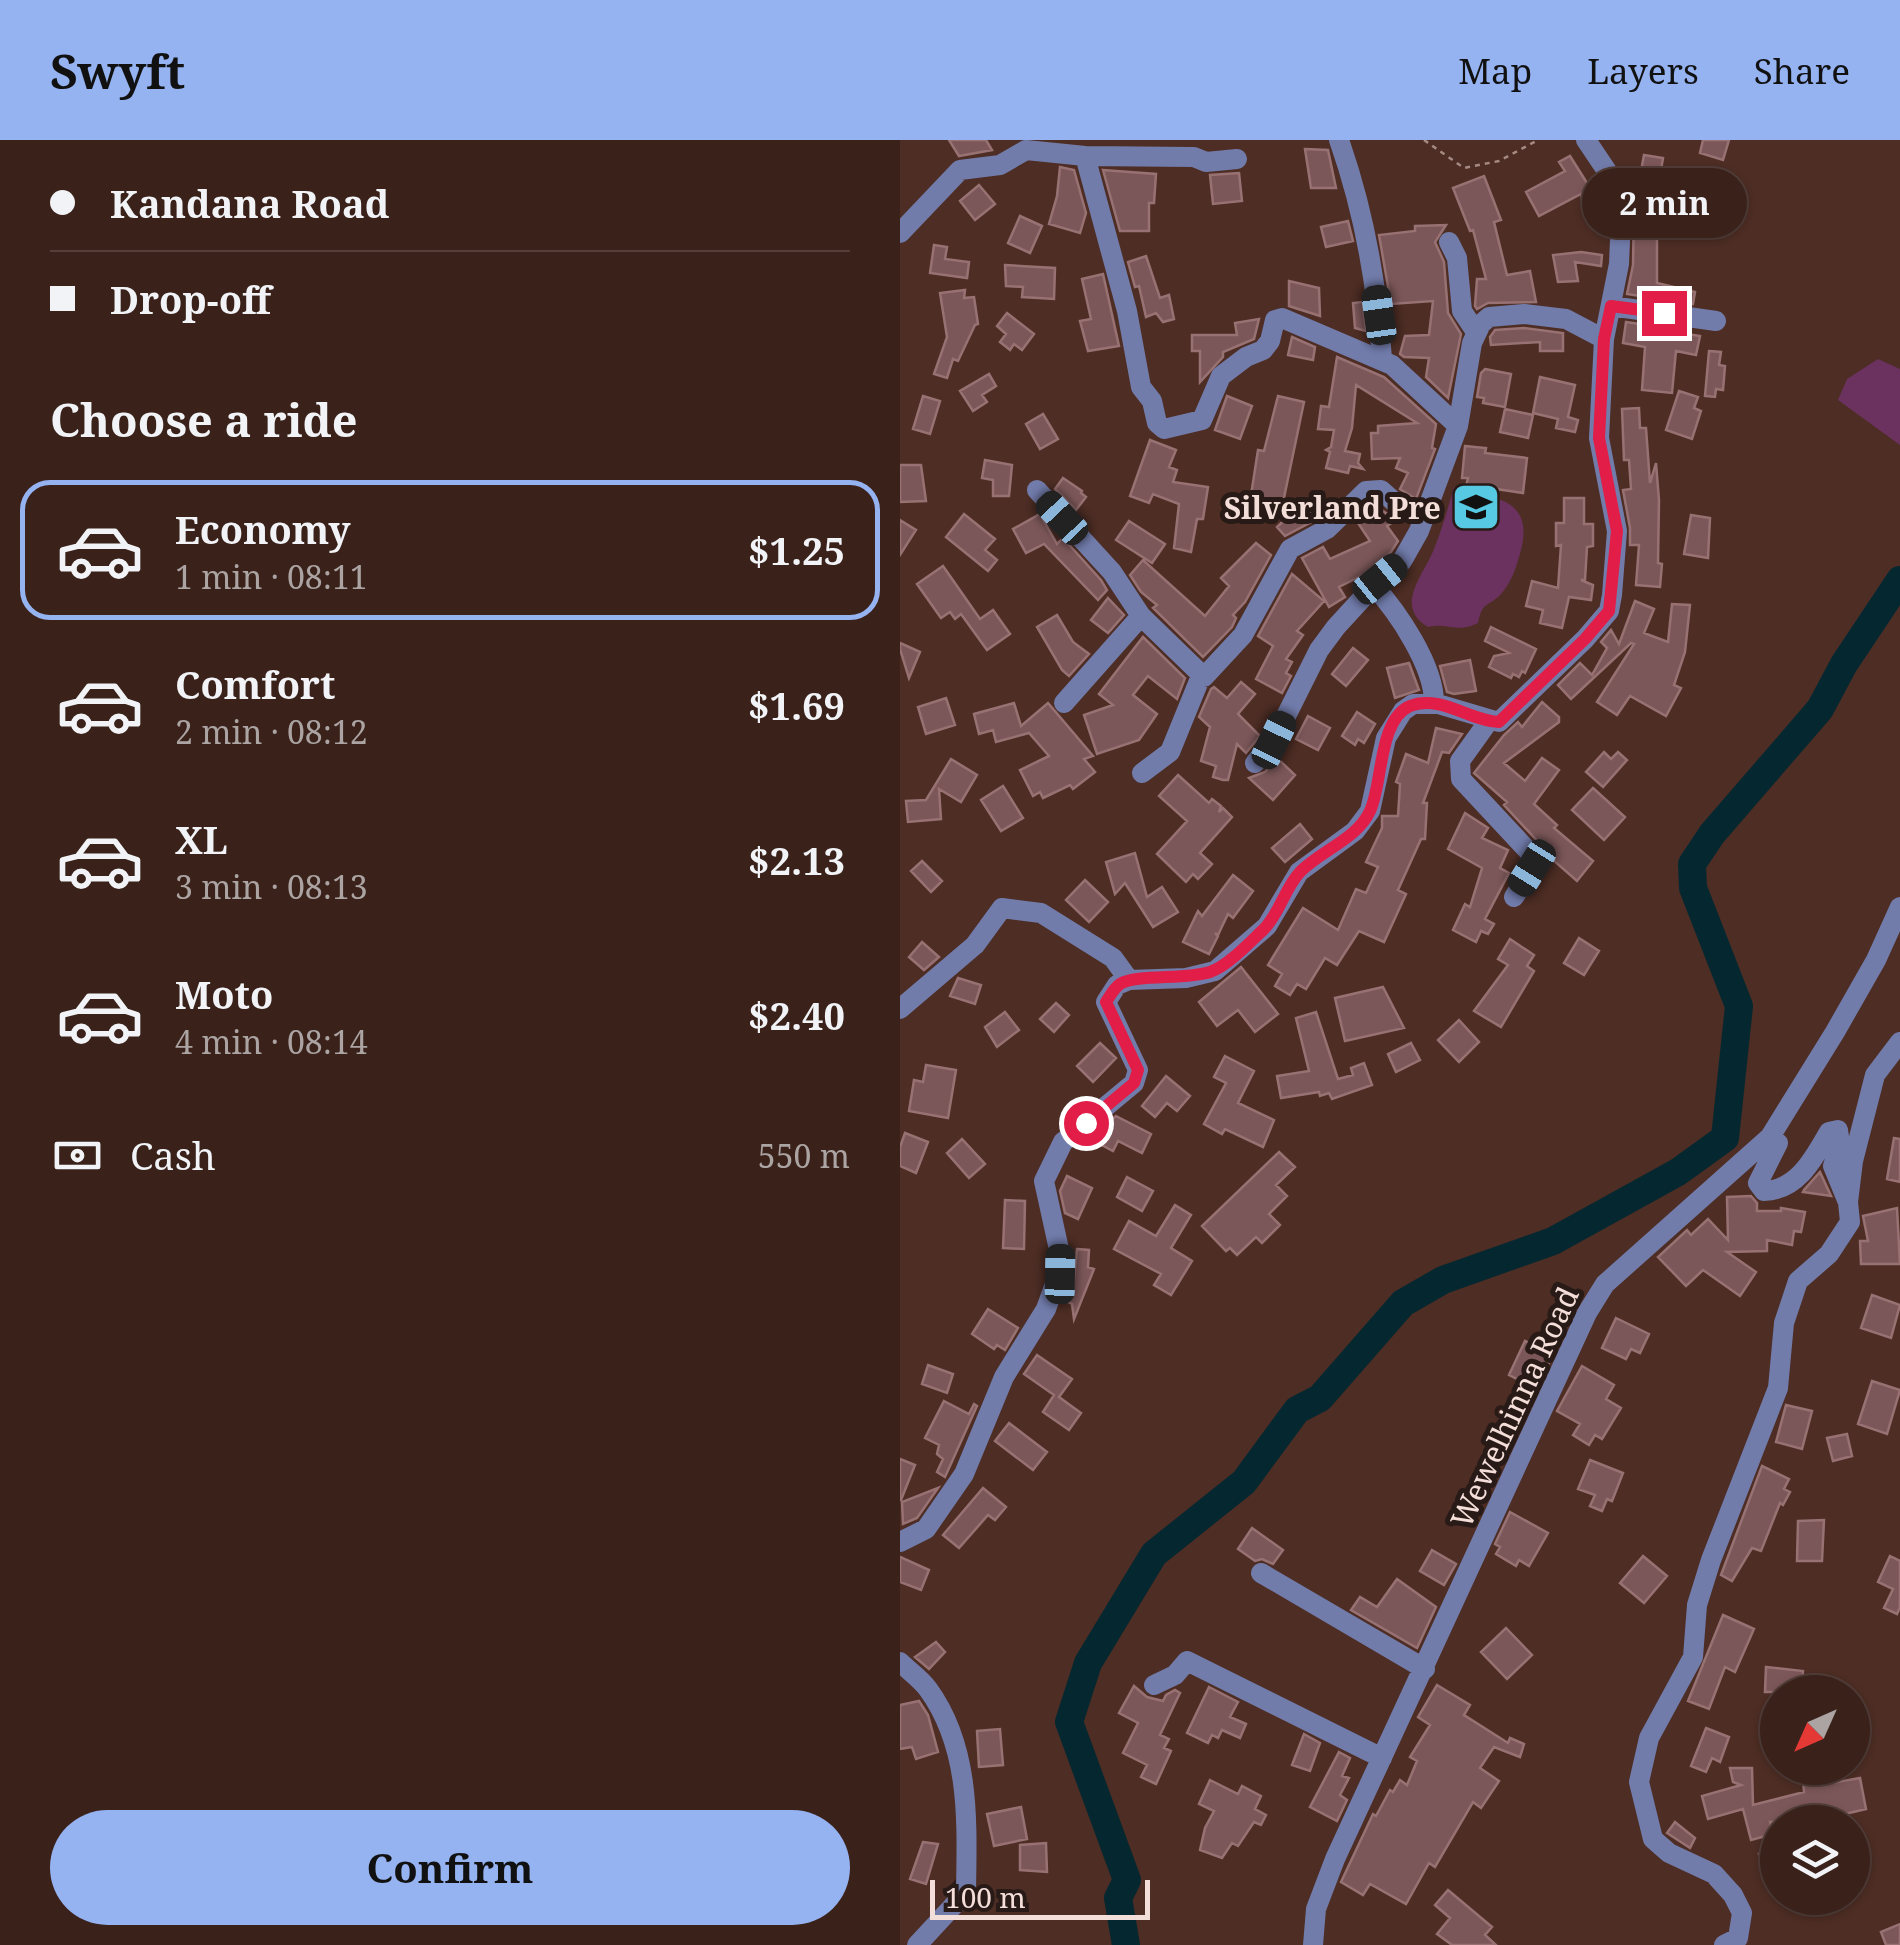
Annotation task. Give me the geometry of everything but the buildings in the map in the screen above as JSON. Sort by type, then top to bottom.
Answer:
[{"type":"street","points":[[1338,140],[1356,188],[1373,274],[1382,359]]},
{"type":"street","points":[[900,1542],[926,1530],[964,1474],[1004,1377],[1046,1309],[1060,1274],[1060,1254],[1044,1181],[1063,1142],[1134,1083],[1138,1070],[1106,1002],[1116,986],[1129,980],[1186,978],[1215,971],[1267,926],[1299,872],[1355,830],[1370,811],[1386,738],[1402,711],[1413,704],[1434,704],[1499,722],[1609,611],[1617,531],[1599,438],[1604,339],[1619,264],[1619,189],[1586,140]]},
{"type":"street","points":[[900,233],[960,170],[1000,164],[1026,145],[1085,156],[1194,148],[1206,162],[1237,159]]},
{"type":"street","points":[[1085,156],[1128,311],[1141,387],[1152,401],[1157,424],[1164,429],[1202,420],[1221,376],[1263,350],[1270,342],[1276,320],[1282,318],[1357,352],[1382,359],[1426,393],[1458,426]]},
{"type":"street","points":[[1449,242],[1457,258],[1462,311],[1476,332]]},
{"type":"street","points":[[1611,306],[1716,322]]},
{"type":"street","points":[[1255,763],[1274,740],[1320,650],[1374,586],[1402,561],[1424,519],[1458,426],[1476,332],[1489,317],[1524,314],[1566,319],[1604,339]]},
{"type":"street","points":[[1037,490],[1112,572],[1141,616],[1200,676]]},
{"type":"street","points":[[1200,676],[1208,674],[1243,635],[1290,549],[1328,529],[1366,491],[1381,490],[1400,508],[1424,519]]},
{"type":"street","points":[[1374,586],[1390,604],[1422,658],[1433,688],[1434,704]]},
{"type":"street","points":[[1064,703],[1141,616]]},
{"type":"street","points":[[1142,773],[1170,752],[1200,676]]},
{"type":"street","points":[[1488,722],[1460,761],[1460,779],[1530,853],[1532,868],[1514,897]]},
{"type":"street","name":"Wewelhinna Road","points":[[1313,1945],[1316,1909],[1334,1858],[1587,1313],[1606,1284],[1770,1137],[1876,960],[1900,907]]},
{"type":"street","points":[[900,1009],[975,945],[1002,908],[1042,913],[1113,958],[1129,980]]},
{"type":"street","points":[[1724,1945],[1738,1938],[1742,1914],[1733,1895],[1714,1874],[1669,1854],[1653,1839],[1639,1782],[1650,1738],[1692,1657],[1697,1606],[1711,1560],[1778,1388],[1784,1323],[1798,1281],[1829,1254],[1850,1222],[1848,1202],[1854,1161],[1875,1075],[1900,1042]]},
{"type":"street","points":[[1770,1137],[1778,1143],[1758,1183],[1764,1191],[1788,1186],[1811,1163],[1829,1132],[1838,1130],[1840,1144],[1833,1166],[1848,1202]]},
{"type":"street","points":[[1261,1573],[1425,1669]]},
{"type":"street","points":[[1154,1685],[1175,1675],[1187,1661],[1382,1758]]},
{"type":"street","points":[[900,1662],[927,1688],[953,1732],[967,1805],[966,1892],[918,1945]]},
{"type":"path","points":[[1424,140],[1464,168],[1499,160],[1538,140]]},
{"type":"shaded area","points":[[1878,359],[1900,369],[1900,445],[1838,400],[1847,379]]},
{"type":"shaded area","points":[[1454,487],[1496,498],[1516,510],[1523,533],[1521,550],[1508,584],[1484,608],[1478,623],[1464,628],[1428,627],[1418,619],[1412,600]]},
{"type":"waterway","points":[[1126,1945],[1118,1898],[1127,1880],[1069,1722],[1088,1663],[1154,1554],[1244,1482],[1297,1410],[1320,1398],[1403,1303],[1443,1280],[1553,1241],[1678,1172],[1725,1138],[1739,1006],[1693,888],[1692,864],[1712,834],[1820,709],[1844,664],[1900,580]]},
{"type":"place","name":"Silverland Pre","points":[[1476,507]]},
{"type":"route","points":[[1086,1123],[1134,1083],[1138,1070],[1106,1002],[1116,986],[1129,980],[1186,978],[1215,971],[1267,926],[1299,872],[1355,830],[1370,811],[1386,738],[1402,711],[1413,704],[1438,704],[1488,722],[1499,722],[1609,611],[1617,531],[1599,438],[1604,339],[1611,306],[1664,313]]}]
